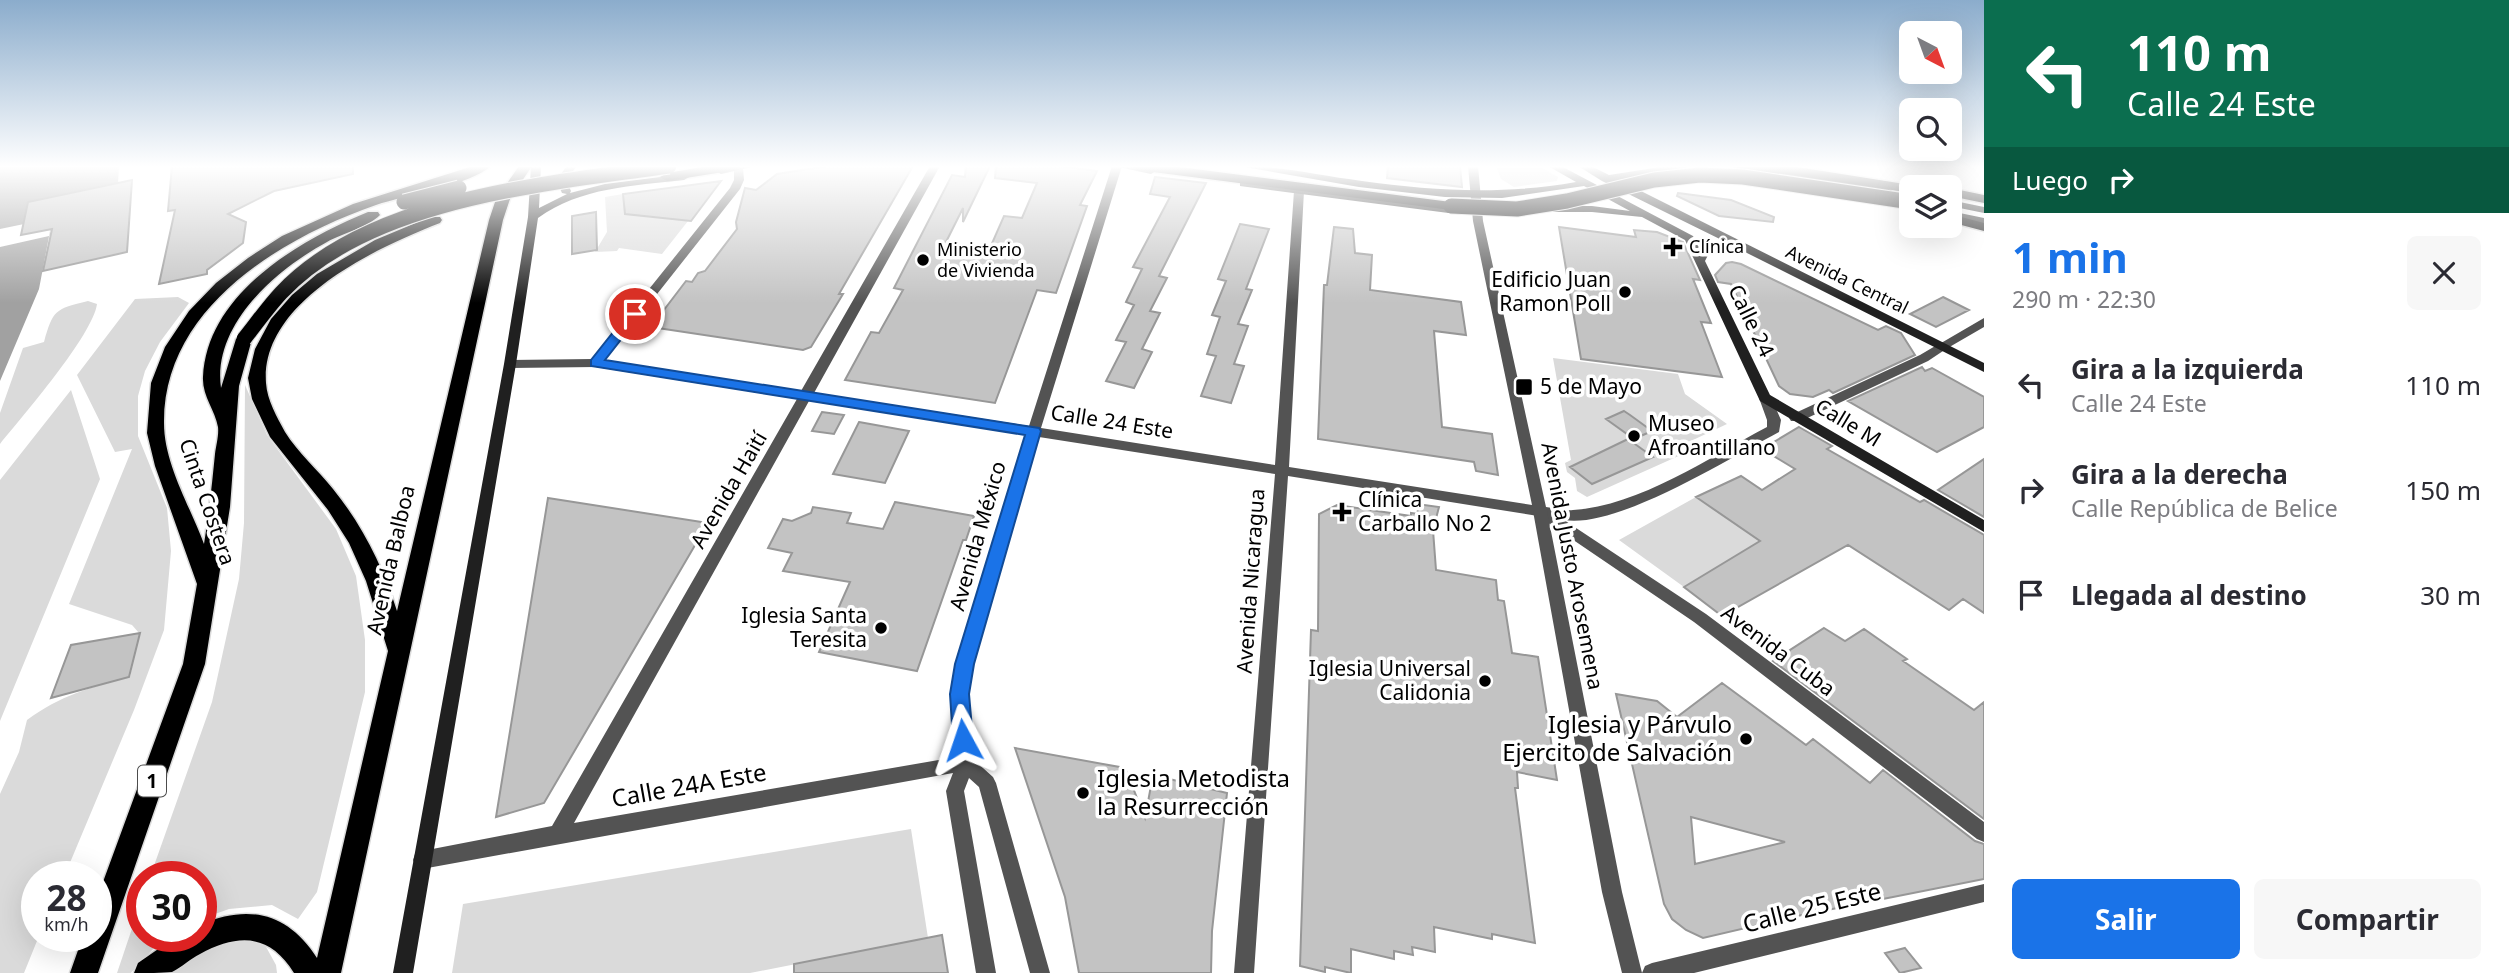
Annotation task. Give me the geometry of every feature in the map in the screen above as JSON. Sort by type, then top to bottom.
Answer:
[{"type":"highway","name":"Cinta Costera","points":[[208,586],[159,448],[155,422],[164,362],[184,330],[219,288],[265,253],[294,236],[347,211]]},
{"type":"highway","points":[[226,426],[212,388],[211,372],[221,335],[250,291],[299,253],[331,234],[383,211]]},
{"type":"highway","name":"1","points":[[226,426],[230,386],[244,339],[258,316],[282,289],[348,244],[386,225],[423,211]]},
{"type":"highway","points":[[398,649],[380,592],[360,545],[340,511],[278,436],[264,408],[257,379],[263,350],[280,318],[302,293],[342,264],[400,233],[435,220],[471,211]]},
{"type":"highway","name":"Avenida Balboa","points":[[327,973],[499,211]]},
{"type":"highway","points":[[1962,220],[1984,227]]},
{"type":"highway","name":"Cinta Costera","points":[[84,973],[194,664],[220,506],[226,426]]},
{"type":"highway","points":[[148,973],[192,941],[223,929],[244,925],[263,928],[281,936],[310,973]]},
{"type":"main road","points":[[403,973],[510,364],[533,211]]},
{"type":"main road","points":[[533,217],[540,211]]},
{"type":"main road","points":[[1464,211],[1508,211]]},
{"type":"main road","points":[[1608,211],[1657,219]]},
{"type":"main road","name":"Calle 24","points":[[1641,211],[1688,236],[1765,398]]},
{"type":"main road","name":"Avenida Central","points":[[1671,211],[1984,368]]},
{"type":"main road","points":[[1962,218],[1984,221]]},
{"type":"main road","points":[[1699,262],[1705,250],[1724,248],[1791,272]]},
{"type":"main road","points":[[1765,398],[1796,418]]},
{"type":"main road","name":"Calle M","points":[[1796,418],[1984,527]]},
{"type":"street","points":[[596,363],[717,211]]},
{"type":"street","name":"Avenida Haití","points":[[558,834],[910,211]]},
{"type":"street","name":"Avenida México","points":[[986,973],[955,791],[965,763],[959,694],[965,664],[1033,431],[1103,211]]},
{"type":"street","name":"Avenida Nicaragua","points":[[1244,973],[1282,470],[1298,211]]},
{"type":"street","name":"Avenida Justo Arosemena","points":[[1477,213],[1540,511],[1612,892],[1632,973]]},
{"type":"street","name":"Calle M","points":[[1796,418],[1924,358],[1984,322]]},
{"type":"street","name":"Calle 24 Este","points":[[510,364],[596,363],[1540,511]]},
{"type":"street","name":"Calle 24","points":[[1540,511],[1571,516],[1590,515],[1633,502],[1774,429],[1774,420],[1765,398]]},
{"type":"street","name":"Avenida Cuba","points":[[1540,511],[1700,618],[1984,833]]},
{"type":"street","points":[[965,763],[987,783],[1040,973]]},
{"type":"street","name":"Calle 24A Este","points":[[422,860],[965,763]]},
{"type":"street","name":"Calle 25 Este","points":[[1652,973],[1984,893]]},
{"type":"shaded area","points":[[0,211],[26,211],[22,232],[51,226],[39,289],[0,381]]},
{"type":"shaded area","points":[[606,211],[625,211],[625,214],[688,221],[662,254],[619,248],[617,251],[595,252],[607,232]]},
{"type":"shaded area","points":[[178,297],[189,303],[160,342],[145,371],[138,396],[138,436],[167,508],[171,551],[164,630],[134,710],[71,861],[21,861],[21,952],[33,952],[24,973],[0,973],[0,794],[19,752],[27,720],[64,698],[130,677],[139,633],[132,625],[69,604],[132,449],[115,452],[77,375],[135,299]]},
{"type":"shaded area","points":[[88,301],[97,304],[93,318],[83,335],[55,376],[0,444],[0,413],[23,348],[44,342],[57,312]]},
{"type":"shaded area","name":"Museo Afroantillano","points":[[1553,358],[1678,374],[1685,394],[1727,424],[1676,448],[1683,454],[1587,497],[1577,491],[1575,478],[1567,472],[1565,463],[1571,460]]},
{"type":"shaded area","points":[[245,385],[267,435],[336,529],[356,576],[365,640],[365,692],[317,892],[298,919],[272,905],[229,909],[217,913],[217,861],[156,861],[212,702],[239,579],[244,523]]},
{"type":"shaded area","points":[[71,390],[100,479],[0,721],[0,480]]},
{"type":"shaded area","points":[[1696,497],[1760,541],[1684,587],[1619,540]]},
{"type":"shaded area","points":[[911,829],[928,938],[750,973],[452,973],[463,904]]},
{"type":"shaded area","points":[[245,938],[265,945],[276,965],[277,973],[165,973],[199,952],[217,952],[217,945]]},
{"type":"shaded area","points":[[126,946],[126,952],[150,952],[131,973],[117,973]]},
{"type":"pier","points":[[24,224],[51,226],[49,236],[0,247],[0,229]]},
{"type":"building","points":[[26,211],[130,211],[127,252],[43,271],[52,229],[21,235]]},
{"type":"building","points":[[175,211],[233,211],[228,214],[246,222],[243,243],[207,270],[207,274],[159,284]]},
{"type":"building","points":[[625,211],[698,211],[691,221],[625,214]]},
{"type":"building","points":[[739,211],[887,211],[811,347],[803,350],[651,327],[686,281],[692,282],[698,273],[705,271],[737,229]]},
{"type":"building","points":[[933,211],[961,211],[946,242],[990,248],[1004,216],[1022,218],[1025,211],[1085,211],[1056,293],[1037,290],[995,403],[845,380],[871,332],[879,333],[903,290],[894,288]]},
{"type":"building","points":[[1162,211],[1192,211],[1159,276],[1167,278],[1150,311],[1160,313],[1142,349],[1152,352],[1134,388],[1106,381],[1126,342],[1116,340],[1134,305],[1126,302],[1142,269],[1133,267]]},
{"type":"building","points":[[1709,211],[1760,211],[1774,217],[1773,222],[1719,216]]},
{"type":"building","points":[[596,212],[597,250],[572,254],[572,216]]},
{"type":"building","points":[[1240,224],[1269,229],[1246,289],[1252,290],[1238,324],[1248,326],[1234,364],[1244,366],[1231,403],[1201,396],[1216,356],[1207,354],[1220,317],[1212,315],[1226,281],[1218,279]]},
{"type":"building","points":[[1334,227],[1353,229],[1355,253],[1372,255],[1370,290],[1461,302],[1466,335],[1434,331],[1442,427],[1492,434],[1498,475],[1476,471],[1474,462],[1318,439],[1324,285],[1327,285]]},
{"type":"building","points":[[1559,227],[1636,237],[1634,230],[1657,232],[1683,242],[1700,280],[1693,279],[1711,323],[1701,322],[1722,377],[1581,359]]},
{"type":"building","points":[[1732,262],[1878,330],[1886,326],[1901,333],[1915,355],[1833,393],[1829,390],[1813,397],[1790,394],[1779,386],[1731,284],[1718,282],[1715,275],[1726,263]]},
{"type":"building","points":[[1943,297],[1969,310],[1936,327],[1910,314]]},
{"type":"building","points":[[1922,367],[1925,371],[1932,368],[1984,397],[1984,427],[1937,452],[1848,401]]},
{"type":"building","points":[[1624,411],[1652,431],[1634,439],[1606,419]]},
{"type":"building","points":[[822,412],[844,415],[834,434],[812,431]]},
{"type":"building","points":[[859,422],[909,431],[885,483],[833,474]]},
{"type":"building","points":[[1799,427],[1832,446],[1827,449],[1984,535],[1984,613],[1963,599],[1949,610],[1848,545],[1722,616],[1684,587],[1760,541],[1696,497],[1741,476],[1762,490],[1795,469],[1762,449]]},
{"type":"building","points":[[1628,439],[1653,457],[1592,484],[1570,467]]},
{"type":"building","points":[[1984,459],[1984,517],[1938,490]]},
{"type":"building","points":[[548,498],[708,523],[544,803],[496,817]]},
{"type":"building","points":[[895,502],[974,516],[917,671],[819,652],[850,582],[783,571],[792,553],[768,548],[783,519],[792,521],[811,513],[813,507],[851,513],[847,523],[883,529]]},
{"type":"building","points":[[1417,504],[1439,507],[1433,530],[1436,570],[1496,580],[1498,600],[1504,601],[1512,653],[1538,657],[1557,780],[1517,772],[1518,788],[1515,788],[1535,943],[1492,934],[1492,939],[1434,927],[1435,952],[1412,947],[1413,955],[1394,951],[1394,959],[1351,949],[1351,973],[1325,967],[1325,972],[1300,966],[1311,630],[1318,631],[1319,514],[1337,505],[1411,516],[1411,513],[1418,514]]},
{"type":"building","points":[[1824,628],[1845,641],[1864,629],[1907,659],[1903,661],[1974,710],[1984,702],[1984,819],[1773,661]]},
{"type":"building","points":[[140,633],[129,677],[51,698],[71,645]]},
{"type":"building","points":[[1722,683],[1806,745],[1813,739],[1870,783],[1883,770],[1975,841],[1984,844],[1984,879],[1797,916],[1703,938],[1686,930],[1672,919],[1664,904],[1616,694],[1657,701],[1677,717]],"holes":[[[1691,817],[1785,842],[1695,864]]]},
{"type":"building","points":[[1015,748],[1125,768],[1145,818],[1153,775],[1227,793],[1212,931],[1211,973],[1079,973],[1065,897]]},
{"type":"building","points":[[942,935],[948,973],[794,973],[794,964]]},
{"type":"building","points":[[1905,948],[1921,968],[1900,973],[1885,953]]},
{"type":"place","name":"Clínica","points":[[1673,247]]},
{"type":"place","name":"Ministerio de Vivienda","points":[[923,260]]},
{"type":"place","name":"Edificio Juan Ramon Poll","points":[[1625,292]]},
{"type":"place","name":"5 de Mayo","points":[[1524,387]]},
{"type":"place","name":"Museo Afroantillano","points":[[1634,436]]},
{"type":"place","name":"Clínica Carballo No 2","points":[[1342,512]]},
{"type":"place","name":"Iglesia Santa Teresita","points":[[881,628]]},
{"type":"place","name":"Iglesia Universal Calidonia","points":[[1485,681]]},
{"type":"place","name":"Iglesia y Párvulo Ejercito de Salvación","points":[[1746,739]]},
{"type":"place","name":"Iglesia Metodista la Resurrección","points":[[1083,793]]},
{"type":"route","points":[[635,314],[596,363],[1033,431],[965,664],[959,694],[963,740]]}]
